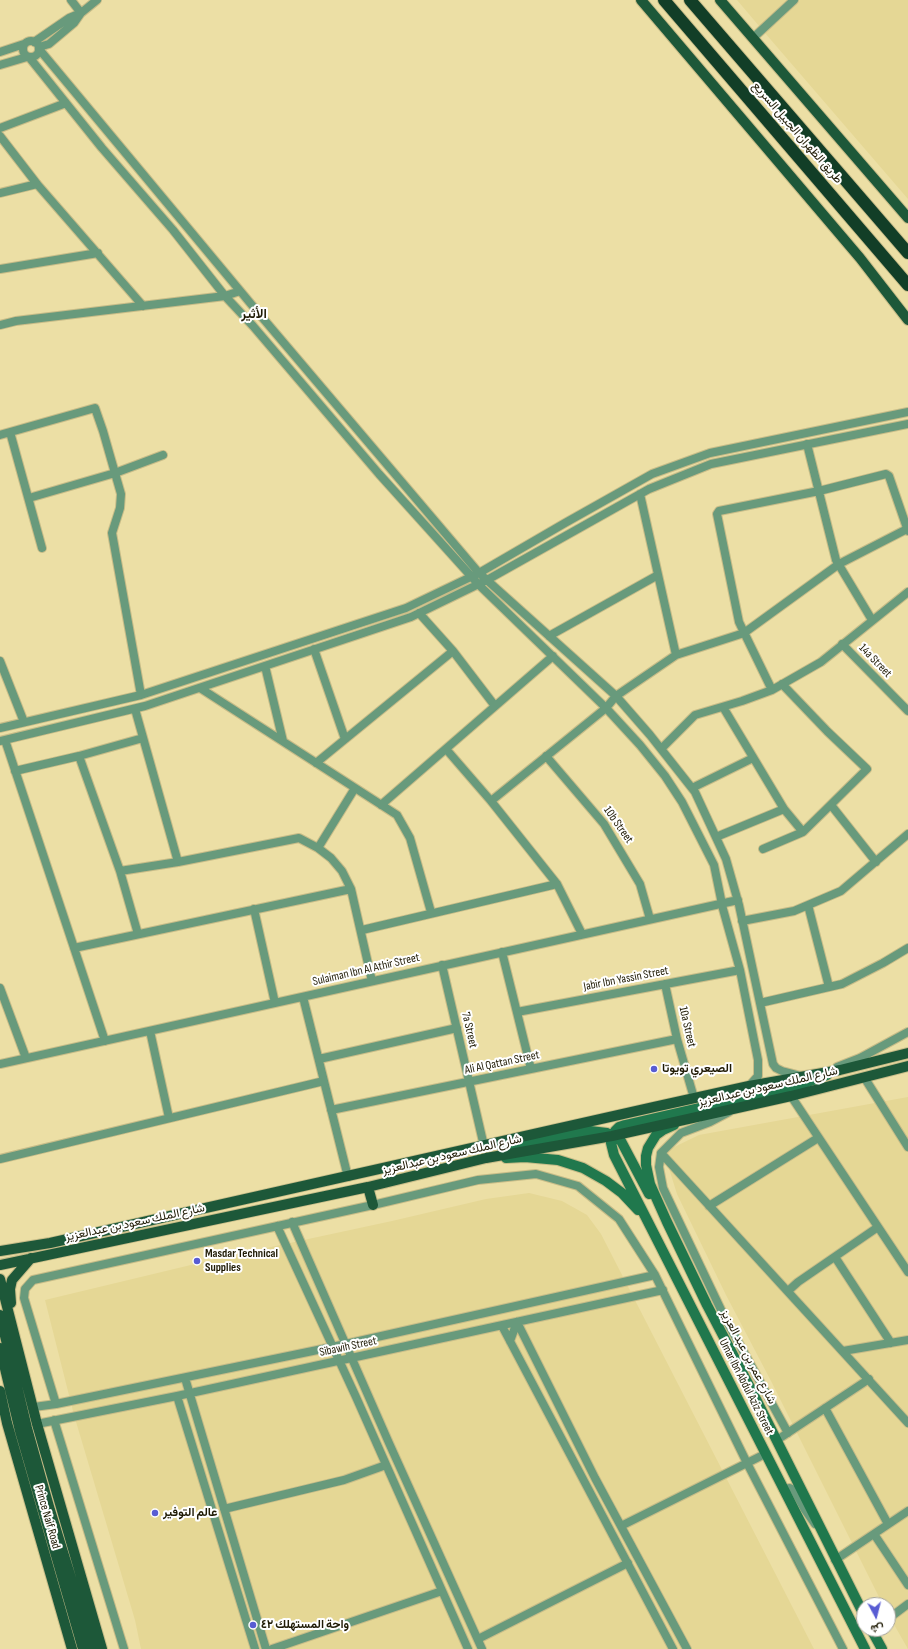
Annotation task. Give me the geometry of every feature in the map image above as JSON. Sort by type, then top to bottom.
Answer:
[{"type":"highway","name":"طريق الظهران الجبيل السريع","points":[[664,0],[908,285]]},
{"type":"highway","name":"طريق الظهران الجبيل السريع","points":[[690,0],[908,253]]},
{"type":"highway","points":[[890,263],[908,289]]},
{"type":"main road","points":[[641,0],[855,252],[908,320]]},
{"type":"main road","points":[[720,0],[908,218]]},
{"type":"main road","points":[[868,1063],[908,1049]]},
{"type":"main road","name":"شارع الملك سعود بن عبدالعزيز","points":[[0,1251],[50,1243],[694,1098],[800,1076],[840,1070],[908,1053]]},
{"type":"main road","name":"شارع الملك سعود بن عبدالعزيز","points":[[0,1265],[368,1187],[486,1158],[612,1136],[791,1096],[908,1066]]},
{"type":"main road","points":[[612,1136],[619,1127],[625,1124],[799,1085],[840,1070]]},
{"type":"main road","name":"شارع عمر بن عبد العزيز","points":[[684,1120],[663,1130],[656,1136],[648,1148],[646,1156],[650,1184],[707,1305],[777,1440],[856,1600]]},
{"type":"main road","points":[[484,1146],[528,1143],[590,1131],[601,1132],[617,1138],[623,1144],[644,1185],[667,1222]]},
{"type":"main road","name":"Umar Ibn Abdul Aziz Street","points":[[612,1136],[611,1143],[614,1155],[865,1649]]},
{"type":"main road","points":[[486,1158],[544,1158],[558,1160],[583,1168],[606,1181],[622,1193],[634,1205],[652,1230]]},
{"type":"main road","points":[[368,1187],[373,1205]]},
{"type":"main road","points":[[0,1245],[12,1246],[50,1243]]},
{"type":"main road","points":[[11,1323],[10,1289],[12,1280],[31,1258]]},
{"type":"main road","points":[[0,1279],[34,1407],[37,1424],[102,1649]]},
{"type":"main road","points":[[0,1315],[46,1512],[82,1649]]},
{"type":"main road","points":[[0,1348],[20,1430],[46,1512],[93,1649]]},
{"type":"main road","name":"Prince Naif Road","points":[[0,1391],[9,1430],[72,1649]]},
{"type":"main road","points":[[876,1637],[882,1649]]},
{"type":"street","points":[[71,0],[81,13]]},
{"type":"street","points":[[46,56],[45,51],[49,44],[74,23],[81,13],[97,0]]},
{"type":"street","points":[[753,38],[794,0]]},
{"type":"street","points":[[37,46],[69,18],[81,13]]},
{"type":"street","points":[[0,52],[27,42],[37,46],[424,509],[480,573],[616,696],[650,735],[692,788],[726,859],[738,900],[771,1058],[776,1068],[800,1076]]},
{"type":"street","points":[[24,44],[23,51],[173,230],[225,296],[253,326],[379,474],[478,585],[606,708],[640,744],[665,776],[682,802],[714,865],[722,903],[740,970],[758,1060],[758,1076],[749,1086]]},
{"type":"street","points":[[37,46],[49,44]]},
{"type":"street","points":[[0,65],[28,57],[35,57],[38,54],[37,46]]},
{"type":"street","points":[[0,128],[66,103]]},
{"type":"street","points":[[0,136],[38,184],[143,306]]},
{"type":"street","points":[[0,193],[38,184]]},
{"type":"street","points":[[0,269],[98,253]]},
{"type":"street","points":[[0,324],[225,296],[240,290]]},
{"type":"street","points":[[0,435],[95,408],[121,494],[120,508],[112,533],[141,695]]},
{"type":"street","points":[[0,728],[141,695],[406,608],[480,573],[553,529],[652,474],[710,454],[908,412]]},
{"type":"street","points":[[105,1041],[15,770],[2,741],[135,709],[419,613],[478,585],[640,494],[711,464],[908,424]]},
{"type":"street","points":[[10,432],[42,548]]},
{"type":"street","points":[[808,444],[836,560],[872,620]]},
{"type":"street","points":[[28,498],[115,473],[163,455]]},
{"type":"street","points":[[491,802],[606,708],[616,696],[676,655],[744,633],[839,564],[907,530],[889,476],[886,474],[819,491],[722,509],[717,514],[739,622],[744,633],[772,690]]},
{"type":"street","points":[[640,494],[676,655]]},
{"type":"street","points":[[549,636],[658,575]]},
{"type":"street","points":[[661,749],[695,715],[772,690],[821,662],[908,592]]},
{"type":"street","points":[[419,613],[453,651],[495,706]]},
{"type":"street","name":"14a Street","points":[[842,644],[908,711]]},
{"type":"street","points":[[314,649],[345,739]]},
{"type":"street","points":[[316,763],[453,651]]},
{"type":"street","points":[[381,805],[553,656]]},
{"type":"street","points":[[0,661],[24,722]]},
{"type":"street","points":[[265,666],[283,741]]},
{"type":"street","points":[[763,849],[803,832],[868,769],[827,731],[782,684]]},
{"type":"street","points":[[200,688],[398,815],[410,838],[431,912]]},
{"type":"street","points":[[723,707],[784,809],[803,832]]},
{"type":"street","points":[[135,709],[178,862]]},
{"type":"street","points":[[15,770],[79,756],[143,738]]},
{"type":"street","points":[[446,749],[557,884],[582,934]]},
{"type":"street","points":[[79,756],[120,871],[138,934]]},
{"type":"street","name":"10b Street","points":[[546,756],[604,824],[640,884],[650,919]]},
{"type":"street","points":[[692,788],[753,758]]},
{"type":"street","points":[[318,848],[355,788]]},
{"type":"street","points":[[831,805],[876,862]]},
{"type":"street","points":[[716,836],[784,809]]},
{"type":"street","points":[[742,920],[794,911],[841,891],[908,834]]},
{"type":"street","points":[[120,871],[178,862],[299,838],[318,848],[331,858],[342,871],[351,889],[362,930],[372,981]]},
{"type":"street","points":[[362,930],[431,912],[557,884]]},
{"type":"street","points":[[74,948],[351,889]]},
{"type":"street","name":"Sulaiman Ibn Al Athir Street","points":[[0,1064],[738,900]]},
{"type":"street","points":[[808,905],[829,987]]},
{"type":"street","points":[[254,909],[275,1003]]},
{"type":"street","points":[[760,1002],[842,984],[908,948]]},
{"type":"street","points":[[502,952],[531,1069]]},
{"type":"street","name":"7a Street","points":[[442,966],[484,1146]]},
{"type":"street","name":"Jabir Ibn Yassin Street","points":[[517,1012],[740,970]]},
{"type":"street","name":"10a Street","points":[[665,984],[677,1039],[694,1098]]},
{"type":"street","points":[[0,988],[26,1058]]},
{"type":"street","points":[[303,997],[348,1177]]},
{"type":"street","points":[[319,1059],[457,1028]]},
{"type":"street","points":[[150,1031],[168,1118]]},
{"type":"street","points":[[814,1074],[860,1058],[908,1032]]},
{"type":"street","name":"Ali Al Qattan Street","points":[[331,1110],[677,1039]]},
{"type":"street","points":[[758,1060],[760,1063],[765,1064],[770,1061],[771,1058]]},
{"type":"street","points":[[864,1077],[908,1146]]},
{"type":"street","points":[[0,1159],[324,1081]]},
{"type":"street","points":[[791,1096],[908,1272]]},
{"type":"street","points":[[738,1107],[710,1122],[681,1132],[661,1153],[659,1167],[663,1188],[724,1316],[788,1433]]},
{"type":"street","points":[[709,1206],[818,1138]]},
{"type":"street","points":[[661,1153],[908,1423]]},
{"type":"street","points":[[56,1404],[24,1298],[25,1289],[33,1280],[373,1205],[478,1180],[536,1174],[578,1186],[619,1219],[663,1290],[747,1463],[843,1649]]},
{"type":"street","points":[[292,1222],[391,1449],[482,1649]]},
{"type":"street","points":[[276,1226],[339,1360],[468,1649]]},
{"type":"street","points":[[788,1291],[798,1282],[878,1227]]},
{"type":"street","points":[[835,1257],[891,1343]]},
{"type":"street","name":"Sibawih Street","points":[[34,1407],[56,1404],[271,1360],[654,1275]]},
{"type":"street","name":"Sibawih Street","points":[[37,1424],[176,1396],[663,1290]]},
{"type":"street","points":[[510,1341],[517,1322]]},
{"type":"street","points":[[517,1322],[621,1526],[687,1649]]},
{"type":"street","points":[[502,1326],[673,1649]]},
{"type":"street","points":[[843,1351],[908,1340]]},
{"type":"street","points":[[733,1355],[748,1361]]},
{"type":"street","points":[[271,1360],[274,1374]]},
{"type":"street","points":[[185,1378],[266,1649]]},
{"type":"street","points":[[777,1440],[869,1379]]},
{"type":"street","points":[[176,1396],[255,1649]]},
{"type":"street","points":[[825,1408],[888,1524]]},
{"type":"street","points":[[54,1420],[124,1649]]},
{"type":"street","points":[[621,1526],[765,1454]]},
{"type":"street","points":[[224,1509],[344,1480],[386,1465]]},
{"type":"street","points":[[783,1488],[790,1488],[794,1490],[805,1510],[823,1534]]},
{"type":"street","points":[[835,1560],[908,1511]]},
{"type":"street","points":[[874,1534],[908,1585]]},
{"type":"street","points":[[478,1639],[628,1563]]},
{"type":"street","points":[[272,1649],[442,1591]]},
{"type":"street","points":[[896,1613],[908,1604]]},
{"type":"shaded area","points":[[737,0],[908,0],[908,199],[765,33]]},
{"type":"shaded area","points":[[908,1097],[908,1649],[896,1628],[896,1597],[879,1597],[771,1381],[726,1295],[677,1194],[667,1162],[667,1153],[670,1149],[699,1135]]},
{"type":"shaded area","points":[[529,1193],[562,1201],[587,1215],[601,1234],[814,1649],[141,1649],[135,1620],[74,1415],[45,1300],[220,1258],[486,1199]]},
{"type":"place","name":"الصيعري تويوتا","points":[[654,1069]]},
{"type":"place","name":"Masdar Technical Supplies","points":[[197,1261]]},
{"type":"place","name":"عالم التوفير","points":[[155,1513]]},
{"type":"place","name":"واحة المستهلك ٤٢","points":[[253,1625]]},
{"type":"district","name":"الأثير","points":[[254,315]]}]
